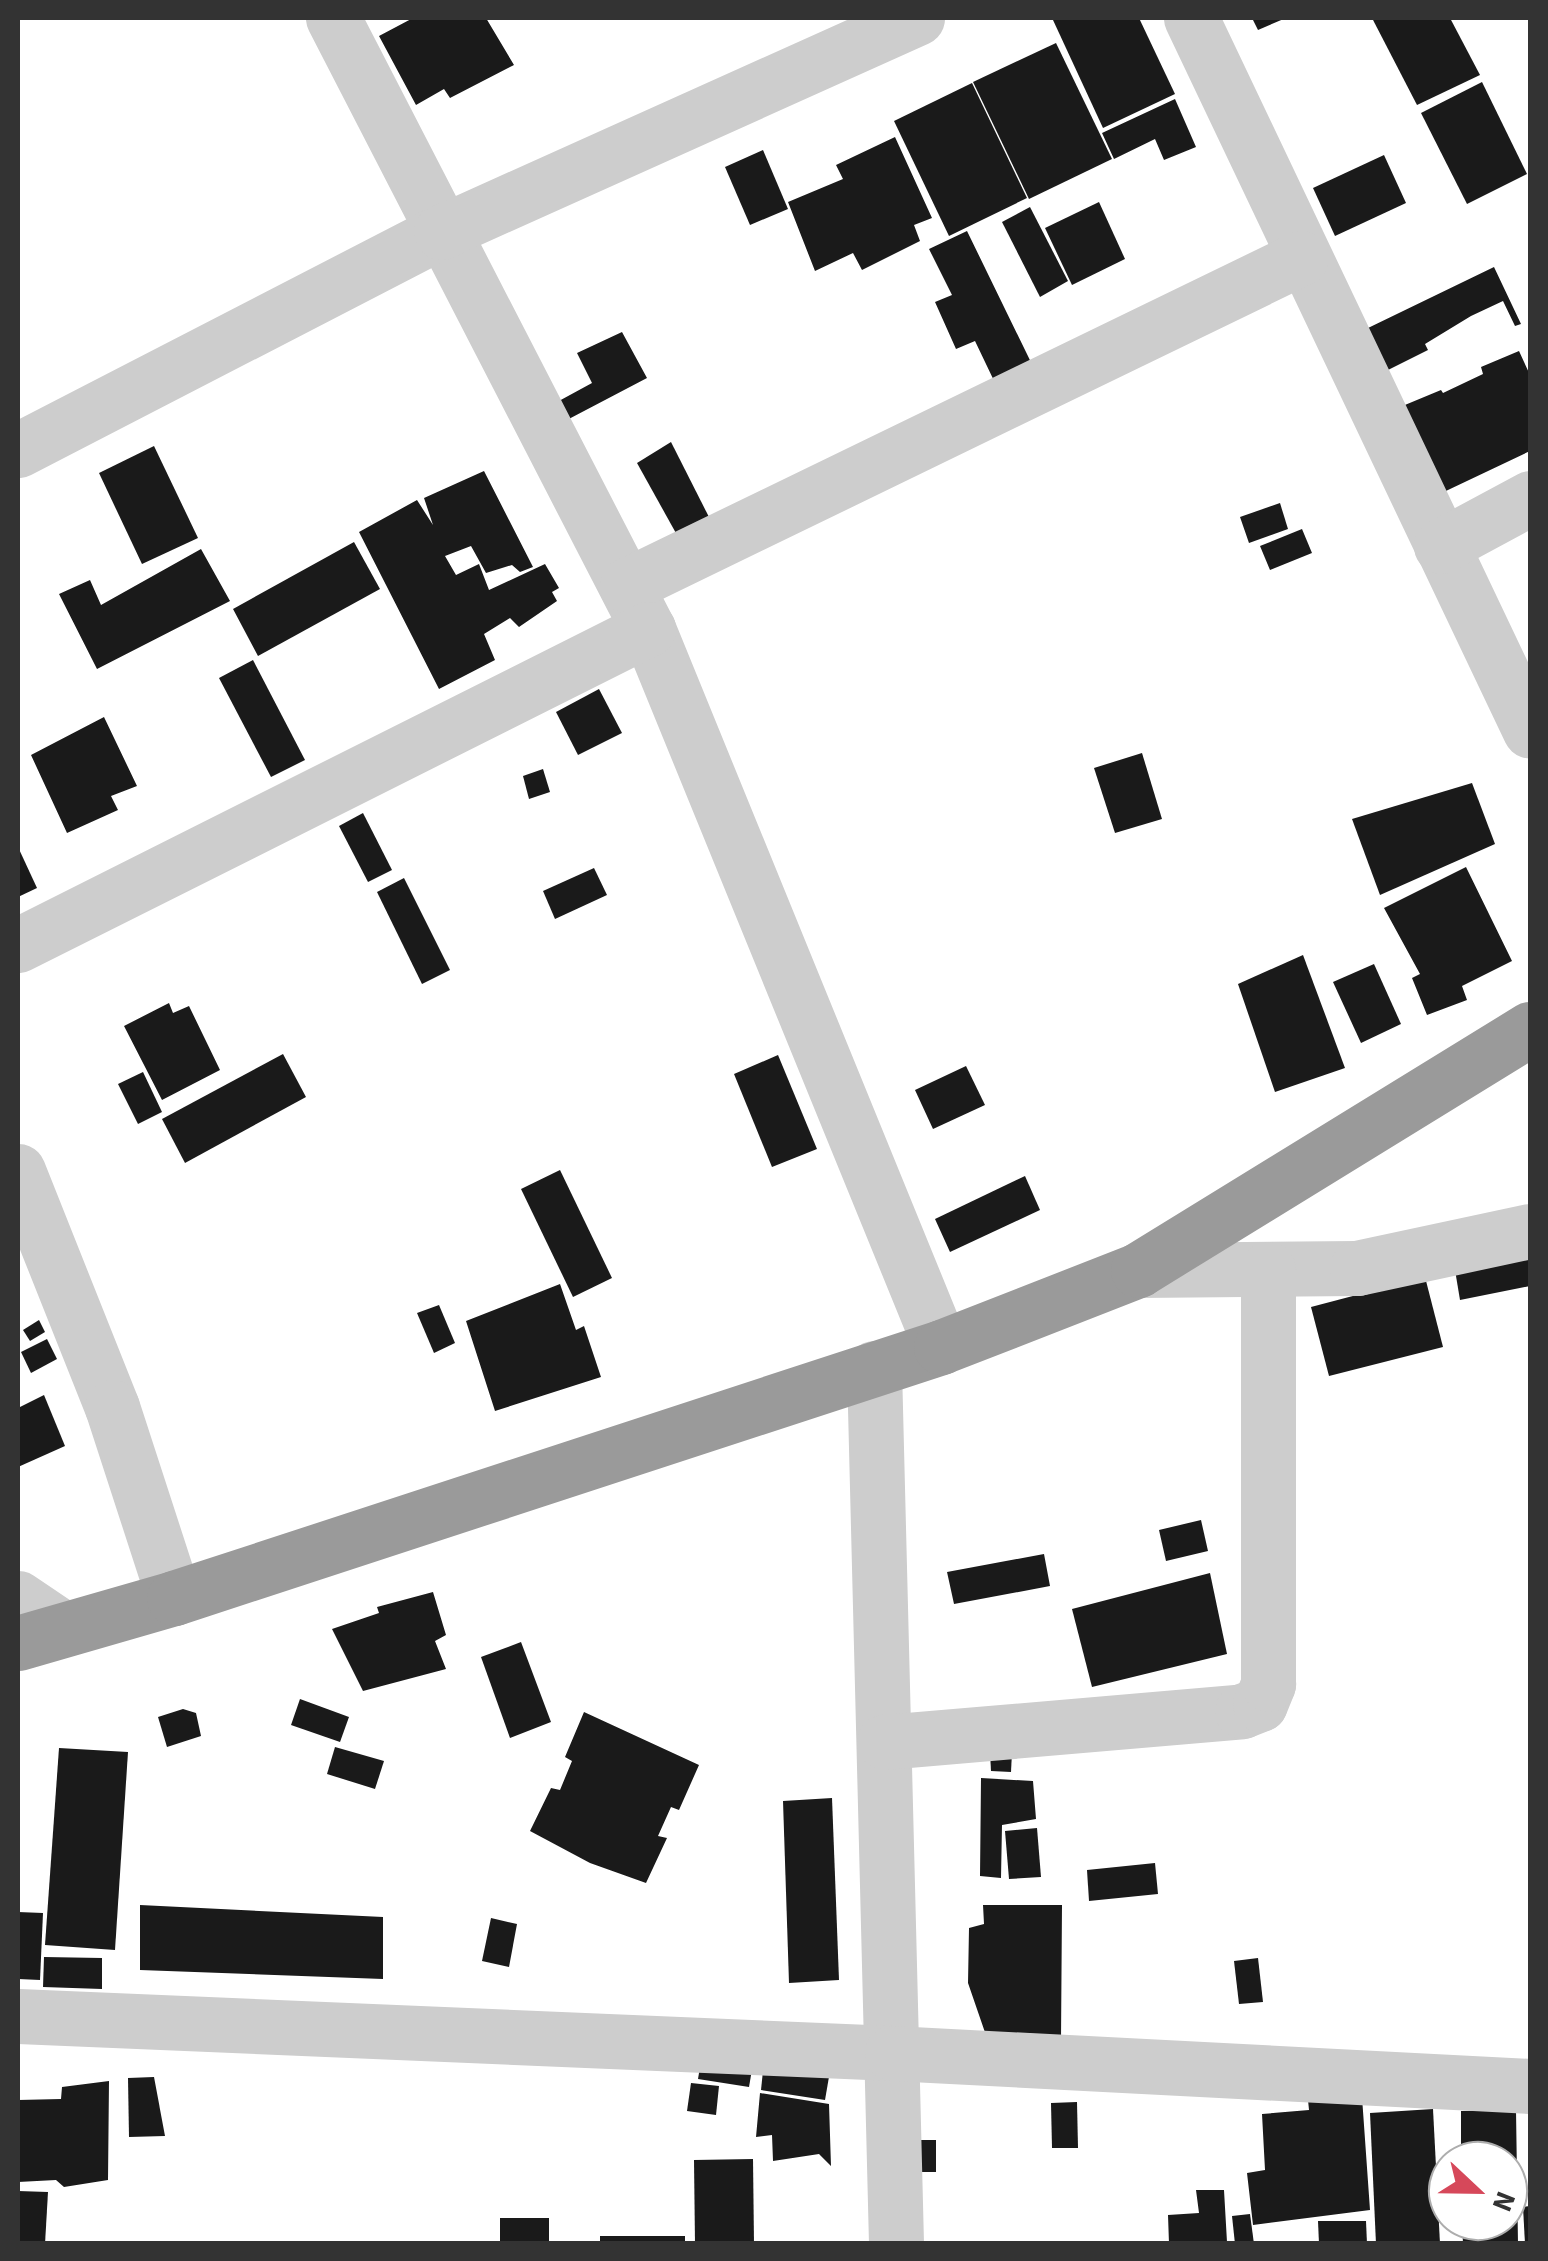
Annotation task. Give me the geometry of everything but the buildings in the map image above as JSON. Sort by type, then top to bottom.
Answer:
[{"type":"highway","points":[[41,1636],[174,1598],[941,1347],[1138,1270],[1530,1030]]},
{"type":"street","points":[[333,18],[440,232],[638,607],[941,1347]]},
{"type":"street","points":[[18,450],[440,232],[917,18]]},
{"type":"street","points":[[1191,18],[1530,732]]},
{"type":"street","points":[[18,945],[638,607],[1302,258]]},
{"type":"street","points":[[1441,546],[1530,498]]},
{"type":"street","points":[[18,1171],[112,1407],[174,1598]]},
{"type":"street","points":[[1138,1270],[1357,1268],[1530,1231]]},
{"type":"street","points":[[884,1742],[1242,1711],[1260,1704],[1268,1684],[1268,1269]]},
{"type":"street","points":[[874,1368],[896,2244]]},
{"type":"street","points":[[18,1598],[41,1636]]},
{"type":"street","points":[[18,2016],[892,2052],[1530,2086]]}]
